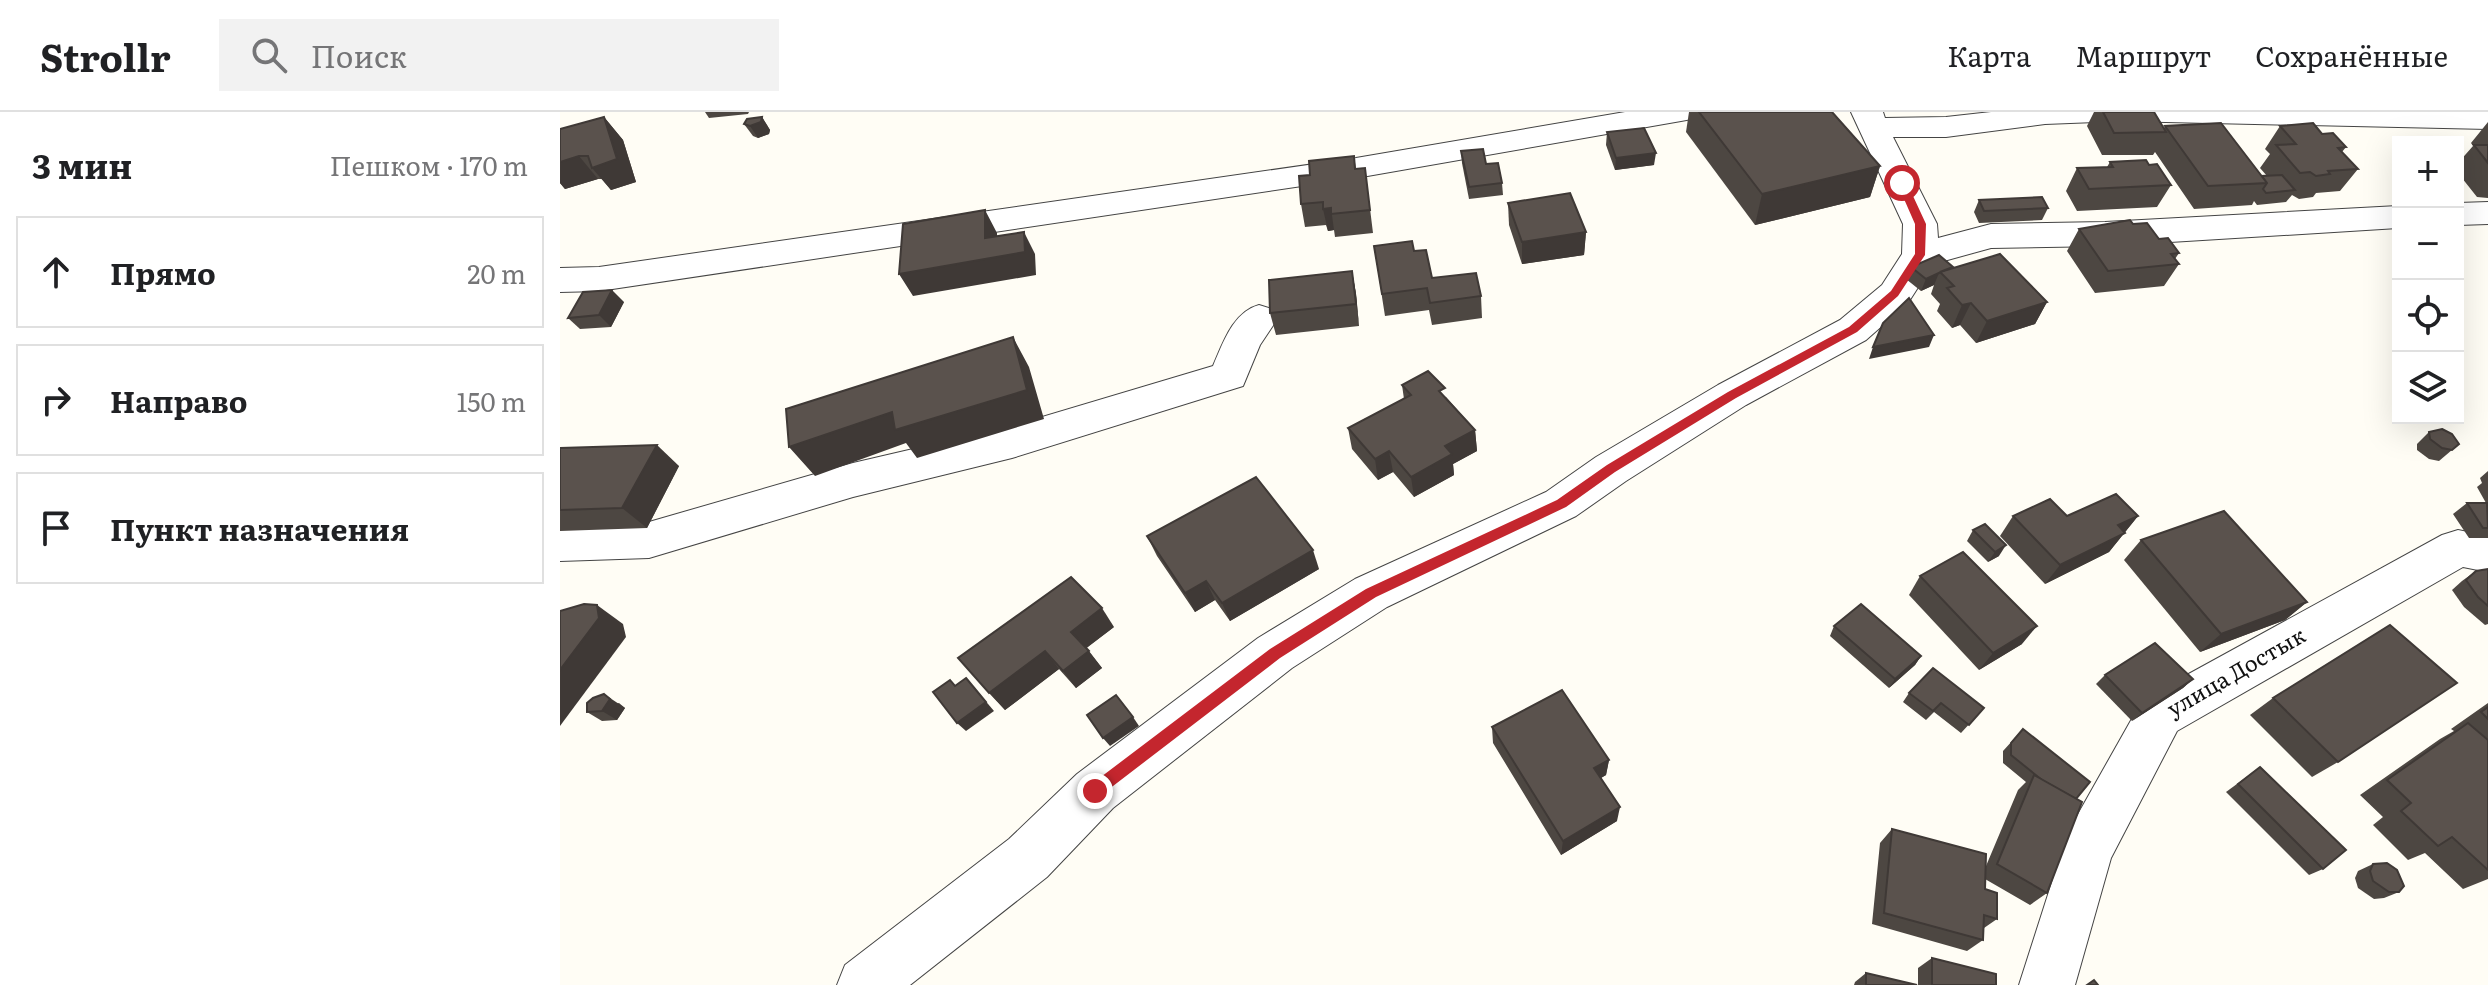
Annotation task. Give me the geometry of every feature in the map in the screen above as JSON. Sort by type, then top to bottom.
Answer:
[{"type":"street","points":[[560,280],[599,279],[1325,172],[1681,112]]},
{"type":"street","points":[[865,985],[1028,858],[1095,791],[1275,653],[1371,593],[1561,504],[1611,469],[1732,395],[1853,330],[1895,294],[1920,239],[1869,120],[1946,127],[2045,115],[2121,112],[2488,119]]},
{"type":"street","points":[[2464,214],[2488,213]]},
{"type":"street","points":[[1920,239],[1943,232],[1991,236],[2105,234],[2392,217]]},
{"type":"street","points":[[560,543],[649,540],[853,480],[1012,442],[1229,376],[1242,342],[1259,318]]},
{"type":"street","name":"улица Достык","points":[[2047,985],[2087,850],[2160,715],[2458,548],[2488,554]]},
{"type":"building","points":[[1699,112],[1832,112],[1880,166],[1762,194]]},
{"type":"building","points":[[2103,112],[2154,112],[2166,132],[2114,133]]},
{"type":"building","points":[[604,117],[617,159],[592,168],[588,156],[560,162],[560,129]]},
{"type":"building","points":[[762,117],[761,122],[750,126],[744,124],[747,119]]},
{"type":"building","points":[[2221,123],[2267,183],[2208,186],[2165,126]]},
{"type":"building","points":[[2313,123],[2322,134],[2333,133],[2346,147],[2338,148],[2358,169],[2328,171],[2330,174],[2316,176],[2310,172],[2300,173],[2276,145],[2296,144],[2280,126]]},
{"type":"building","points":[[1644,128],[1656,153],[1616,158],[1607,132]]},
{"type":"building","points":[[2474,145],[2488,145],[2488,163]]},
{"type":"building","points":[[1483,149],[1486,164],[1498,163],[1502,183],[1469,187],[1461,151]]},
{"type":"building","points":[[1354,156],[1355,169],[1365,168],[1370,210],[1331,214],[1331,208],[1323,209],[1323,202],[1301,204],[1299,176],[1310,175],[1309,161]]},
{"type":"building","points":[[2146,160],[2149,165],[2157,164],[2171,185],[2089,189],[2077,168],[2113,167],[2110,162]]},
{"type":"building","points":[[2282,175],[2295,190],[2266,193],[2263,189],[2267,183],[2262,176]]},
{"type":"building","points":[[1570,193],[1586,232],[1522,242],[1508,203]]},
{"type":"building","points":[[2042,197],[2048,208],[1984,211],[1979,200]]},
{"type":"building","points":[[985,210],[985,238],[1024,232],[1025,252],[899,274],[903,224]]},
{"type":"building","points":[[2130,220],[2133,224],[2147,223],[2159,239],[2168,238],[2179,253],[2171,254],[2179,264],[2108,271],[2079,229]]},
{"type":"building","points":[[1412,241],[1414,251],[1426,250],[1432,278],[1476,273],[1481,296],[1430,303],[1427,288],[1382,294],[1374,246]]},
{"type":"building","points":[[2000,254],[2047,302],[1987,321],[1971,303],[1962,305],[1947,288],[1954,286],[1940,272]]},
{"type":"building","points":[[1939,255],[1953,267],[1926,279],[1911,267]]},
{"type":"building","points":[[1352,271],[1356,304],[1270,313],[1269,280]]},
{"type":"building","points":[[612,290],[599,315],[568,318],[583,292]]},
{"type":"building","points":[[1909,298],[1934,335],[1873,347],[1883,323]]},
{"type":"building","points":[[1013,337],[1027,390],[895,430],[892,412],[789,447],[786,409]]},
{"type":"building","points":[[1428,371],[1445,388],[1439,391],[1475,430],[1445,446],[1452,454],[1411,477],[1389,451],[1375,459],[1348,428],[1411,395],[1402,385]]},
{"type":"building","points":[[2442,429],[2452,434],[2459,444],[2452,450],[2442,448],[2430,439],[2429,432]]},
{"type":"building","points":[[657,445],[622,508],[560,510],[560,448]]},
{"type":"building","points":[[1256,477],[1313,550],[1222,603],[1206,581],[1185,593],[1147,536]]},
{"type":"building","points":[[2116,494],[2138,516],[2118,525],[2125,533],[2060,565],[2013,516],[2050,499],[2067,516]]},
{"type":"building","points":[[2467,503],[2487,503],[2488,528],[2483,528]]},
{"type":"building","points":[[2224,511],[2307,602],[2221,634],[2141,540]]},
{"type":"building","points":[[1985,524],[2006,545],[1995,552],[1973,530]]},
{"type":"building","points":[[1963,552],[2037,626],[1993,653],[1920,576]]},
{"type":"building","points":[[2488,569],[2488,606],[2466,580],[2476,571]]},
{"type":"building","points":[[1071,577],[1102,608],[1071,632],[1089,651],[1063,671],[1045,651],[989,693],[958,658]]},
{"type":"building","points":[[584,604],[597,605],[599,618],[560,670],[560,611]]},
{"type":"building","points":[[1861,604],[1921,656],[1895,679],[1834,626]]},
{"type":"building","points":[[2390,625],[2457,683],[2338,762],[2273,698]]},
{"type":"building","points":[[2155,643],[2193,679],[2142,713],[2105,675]]},
{"type":"building","points":[[1933,668],[1984,708],[1969,725],[1941,703],[1933,711],[1909,693]]},
{"type":"building","points":[[966,678],[986,702],[957,723],[933,692],[950,680],[955,686]]},
{"type":"building","points":[[1562,690],[1609,760],[1594,768],[1620,807],[1563,841],[1492,727]]},
{"type":"building","points":[[604,694],[610,699],[602,711],[587,712],[587,703]]},
{"type":"building","points":[[1116,695],[1133,717],[1103,738],[1087,715]]},
{"type":"building","points":[[2488,707],[2488,719],[2481,712]]},
{"type":"building","points":[[2468,723],[2488,740],[2488,870],[2452,837],[2438,846],[2401,811],[2411,803],[2387,780]]},
{"type":"building","points":[[2023,729],[2090,782],[2076,799],[2042,780],[2011,755],[2011,743]]},
{"type":"building","points":[[2260,767],[2346,850],[2323,869],[2238,784]]},
{"type":"building","points":[[2034,775],[2082,802],[2047,893],[1997,864]]},
{"type":"building","points":[[1892,829],[1986,854],[1985,889],[1997,893],[1997,919],[1984,915],[1983,940],[1884,913]]},
{"type":"building","points":[[2387,863],[2397,870],[2404,886],[2399,892],[2389,892],[2373,881],[2370,871],[2373,864]]},
{"type":"building","points":[[1932,958],[1996,974],[1996,985],[1932,985]]},
{"type":"building","points":[[1866,973],[1917,985],[1866,985]]},
{"type":"route","points":[[1095,791],[1275,653],[1371,593],[1561,504],[1611,469],[1732,395],[1853,330],[1895,294],[1920,255],[1920,224],[1902,183]]}]
